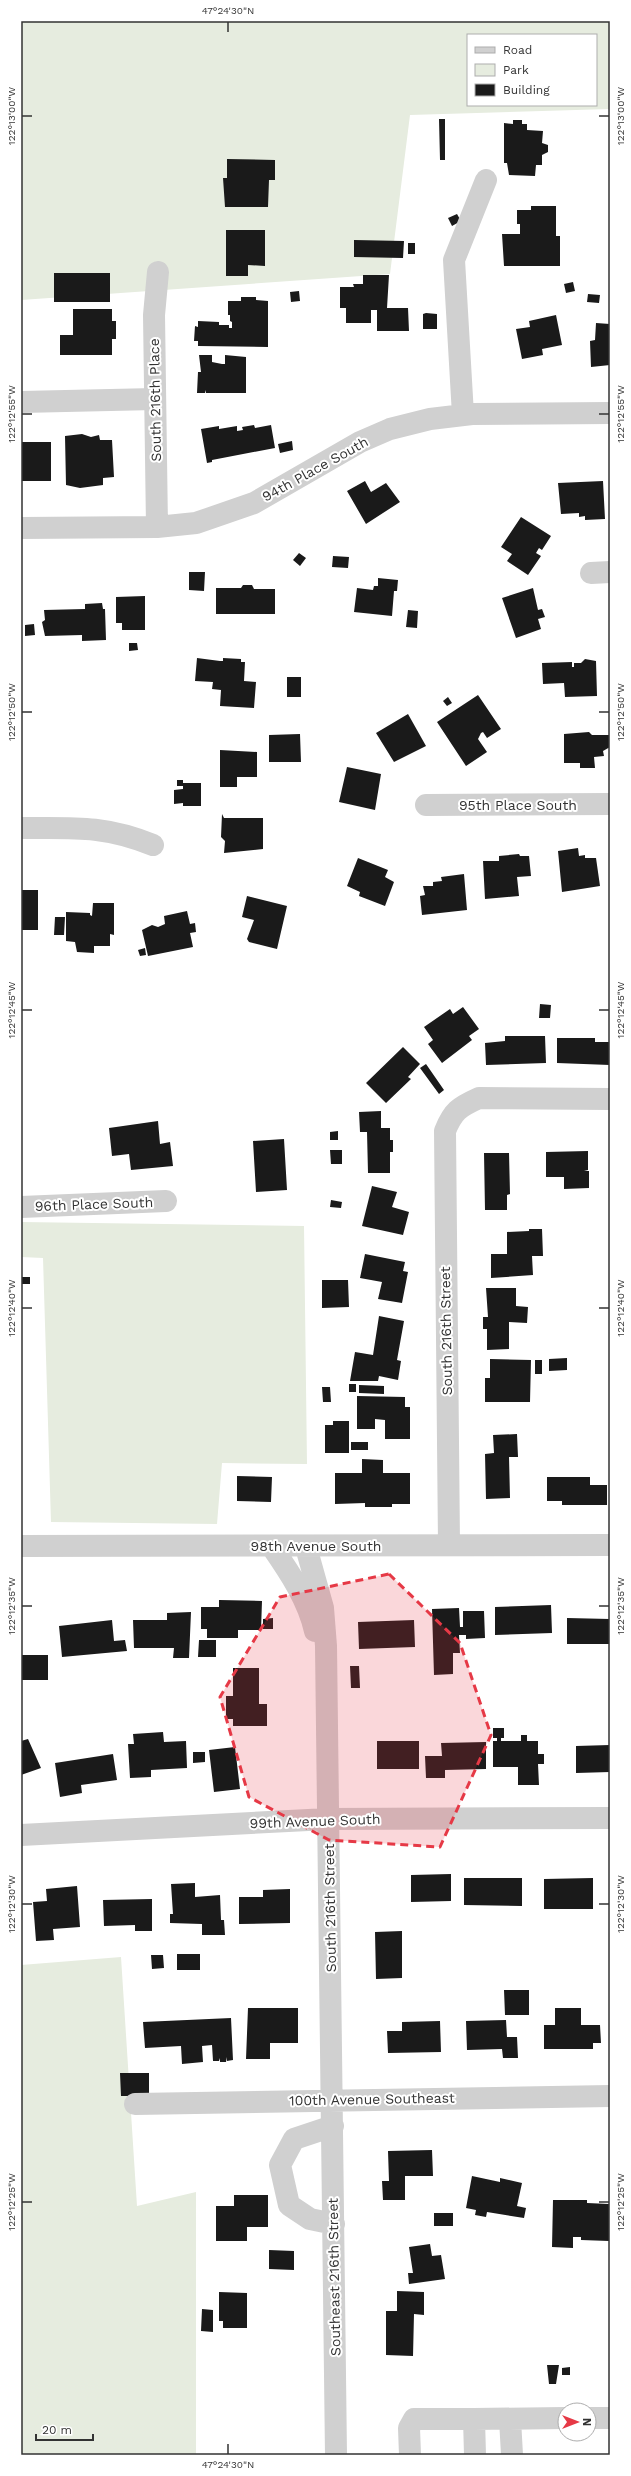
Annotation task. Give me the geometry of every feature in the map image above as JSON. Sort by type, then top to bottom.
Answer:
[{"type":"street","points":[[462,415],[454,260],[486,180]]},
{"type":"street","name":"South 216th Place","points":[[157,527],[154,315],[158,272]]},
{"type":"street","points":[[21,402],[155,399]]},
{"type":"street","name":"94th Place South","points":[[21,528],[157,527],[196,523],[254,504],[331,457],[390,429],[430,418],[462,415],[610,413]]},
{"type":"street","name":"95th Place South","points":[[426,805],[610,804]]},
{"type":"street","points":[[21,828],[98,828],[128,835],[153,845]]},
{"type":"street","name":"South 216th Street","points":[[449,1545],[445,1131],[450,1118],[461,1106],[479,1098],[610,1099]]},
{"type":"street","name":"96th Place South","points":[[21,1207],[166,1201]]},
{"type":"street","name":"98th Avenue South","points":[[21,1546],[306,1547],[610,1545]]},
{"type":"street","name":"South 216th Street","points":[[272,1547],[292,1577],[312,1616],[326,1693]]},
{"type":"street","name":"South 216th Street","points":[[306,1547],[322,1608],[326,1646],[333,2099]]},
{"type":"street","name":"99th Avenue South","points":[[21,1835],[328,1819],[610,1818]]},
{"type":"street","name":"100th Avenue Southeast","points":[[135,2104],[333,2099],[610,2096]]},
{"type":"street","name":"Southeast 216th Street","points":[[333,2099],[336,2455]]},
{"type":"street","points":[[333,2126],[294,2139],[280,2165],[289,2205],[310,2219],[334,2224]]},
{"type":"street","points":[[410,2455],[409,2428],[414,2419],[557,2418]]},
{"type":"street","points":[[597,2418],[610,2418]]},
{"type":"street","points":[[474,2419],[475,2455]]},
{"type":"street","points":[[510,2419],[512,2455]]},
{"type":"highlighted area","points":[[389,1574],[460,1643],[491,1735],[440,1847],[329,1840],[249,1797],[220,1697],[280,1597]]},
{"type":"green space","points":[[21,21],[610,21],[610,109],[410,115],[390,274],[21,300]]},
{"type":"green space","points":[[21,1222],[304,1226],[307,1464],[222,1463],[217,1524],[51,1522],[43,1258],[21,1257]]},
{"type":"green space","points":[[121,1957],[137,2206],[196,2192],[196,2455],[21,2455],[21,1965]]},
{"type":"building","points":[[439,119],[445,119],[445,160],[440,160]]},
{"type":"building","points":[[513,120],[522,120],[522,124],[527,124],[527,130],[543,131],[542,143],[548,145],[548,152],[542,155],[542,165],[536,165],[535,176],[509,175],[507,163],[504,163],[504,123],[513,124]]},
{"type":"building","points":[[227,159],[275,160],[275,180],[269,180],[268,207],[225,207],[223,178],[227,178]]},
{"type":"building","points":[[531,206],[556,206],[556,236],[560,236],[560,266],[504,266],[502,234],[520,234],[520,224],[517,224],[517,210],[531,210]]},
{"type":"building","points":[[457,214],[461,221],[452,226],[448,218]]},
{"type":"building","points":[[226,230],[265,230],[265,266],[248,265],[248,276],[226,276]]},
{"type":"building","points":[[354,240],[404,241],[403,258],[354,257]]},
{"type":"building","points":[[408,243],[415,243],[415,254],[408,254]]},
{"type":"building","points":[[54,273],[110,273],[110,302],[54,302]]},
{"type":"building","points":[[363,275],[389,275],[387,308],[408,308],[409,331],[377,331],[377,310],[371,310],[371,323],[346,323],[346,308],[340,308],[340,287],[354,287],[353,284],[363,284]]},
{"type":"building","points":[[573,282],[575,291],[566,293],[564,284]]},
{"type":"building","points":[[299,291],[300,301],[291,302],[290,292]]},
{"type":"building","points":[[588,294],[600,295],[599,303],[587,302]]},
{"type":"building","points":[[241,297],[256,297],[256,300],[268,301],[268,347],[198,346],[198,341],[194,341],[195,326],[198,327],[198,321],[219,322],[219,325],[229,325],[229,328],[232,328],[230,315],[228,315],[228,301],[241,301]]},
{"type":"building","points":[[73,309],[112,309],[112,321],[116,321],[116,339],[112,339],[112,355],[60,355],[60,335],[73,335]]},
{"type":"building","points":[[423,314],[437,314],[437,329],[423,329]]},
{"type":"building","points":[[556,315],[562,345],[542,349],[543,355],[522,359],[516,329],[530,327],[529,321]]},
{"type":"building","points":[[596,323],[610,324],[610,365],[591,367],[590,341],[595,340]]},
{"type":"building","points":[[199,355],[212,355],[212,362],[222,364],[225,364],[225,355],[246,357],[246,393],[206,393],[206,390],[205,393],[197,393],[198,372],[201,372]]},
{"type":"building","points":[[254,425],[255,428],[271,425],[275,448],[212,460],[212,462],[207,463],[201,429],[219,426],[219,429],[237,426],[237,431],[243,430],[242,427]]},
{"type":"building","points":[[82,434],[91,437],[99,435],[100,440],[112,440],[114,477],[103,478],[103,485],[80,488],[66,485],[65,436]]},
{"type":"building","points":[[292,441],[293,450],[280,453],[278,444]]},
{"type":"building","points":[[21,442],[51,442],[51,481],[21,481]]},
{"type":"building","points":[[365,481],[371,492],[386,483],[400,502],[366,524],[347,491]]},
{"type":"building","points":[[603,481],[605,519],[585,520],[585,516],[579,517],[579,513],[561,514],[558,483]]},
{"type":"building","points":[[521,517],[551,536],[542,550],[539,548],[536,553],[541,556],[528,575],[507,561],[512,554],[501,547]]},
{"type":"building","points":[[299,553],[306,558],[300,566],[293,560]]},
{"type":"building","points":[[333,556],[349,557],[348,568],[332,567]]},
{"type":"building","points":[[189,572],[205,572],[204,591],[189,590]]},
{"type":"building","points":[[378,578],[398,580],[397,591],[394,591],[392,616],[354,612],[357,588],[373,590],[374,586],[378,586]]},
{"type":"building","points":[[243,585],[252,585],[254,589],[275,589],[275,614],[216,614],[216,588],[241,588]]},
{"type":"building","points":[[533,588],[538,610],[542,609],[545,617],[538,619],[541,629],[516,638],[502,598]]},
{"type":"building","points":[[145,596],[145,630],[122,630],[122,623],[116,623],[116,597]]},
{"type":"building","points":[[102,603],[103,609],[105,609],[106,640],[82,641],[82,635],[45,636],[42,622],[45,620],[44,610],[85,609],[85,604]]},
{"type":"building","points":[[408,610],[418,611],[417,628],[406,627]]},
{"type":"building","points":[[34,624],[35,635],[25,636],[25,625]]},
{"type":"building","points":[[129,643],[137,643],[138,650],[129,651]]},
{"type":"building","points":[[197,658],[220,661],[223,661],[223,658],[241,659],[241,662],[245,662],[244,681],[256,682],[254,708],[220,706],[221,690],[212,689],[213,682],[195,681]]},
{"type":"building","points":[[585,659],[596,661],[597,696],[565,697],[564,683],[543,684],[542,663],[572,662],[572,667],[574,667],[574,663],[581,663]]},
{"type":"building","points":[[287,677],[301,677],[301,697],[287,697]]},
{"type":"building","points":[[478,695],[501,729],[487,738],[483,732],[481,733],[478,739],[487,752],[466,766],[437,722]]},
{"type":"building","points":[[448,697],[452,703],[447,706],[443,701]]},
{"type":"building","points":[[408,714],[426,746],[394,762],[376,733]]},
{"type":"building","points":[[589,732],[592,735],[610,735],[610,747],[603,751],[604,756],[594,757],[595,768],[580,768],[580,763],[564,763],[564,734]]},
{"type":"building","points":[[300,734],[301,762],[269,762],[269,735]]},
{"type":"building","points":[[220,750],[257,752],[257,777],[237,777],[237,787],[220,787]]},
{"type":"building","points":[[347,767],[381,774],[375,810],[339,802]]},
{"type":"building","points":[[177,780],[183,780],[183,783],[201,783],[201,806],[183,806],[183,803],[174,804],[174,790],[183,789],[183,786],[177,786]]},
{"type":"building","points":[[222,814],[224,818],[263,818],[263,849],[224,853],[225,841],[221,837]]},
{"type":"building","points":[[578,848],[579,856],[585,855],[585,858],[596,858],[600,886],[562,892],[558,851]]},
{"type":"building","points":[[519,854],[520,856],[529,856],[531,876],[517,877],[519,896],[485,899],[483,861],[499,861],[499,856]]},
{"type":"building","points":[[358,858],[388,870],[385,877],[394,882],[385,906],[359,896],[360,892],[347,886]]},
{"type":"building","points":[[464,874],[467,910],[422,915],[420,896],[425,895],[423,886],[433,886],[433,882],[442,881],[441,877]]},
{"type":"building","points":[[21,890],[38,890],[38,930],[21,930]]},
{"type":"building","points":[[247,896],[287,906],[277,949],[249,942],[247,939],[254,920],[242,917]]},
{"type":"building","points":[[93,903],[114,903],[114,935],[110,934],[110,946],[94,946],[94,953],[77,952],[75,942],[66,941],[66,912],[90,913],[92,916]]},
{"type":"building","points":[[187,911],[190,924],[195,923],[196,932],[190,933],[193,947],[148,956],[142,930],[152,925],[158,927],[165,924],[164,916]]},
{"type":"building","points":[[55,917],[65,917],[64,935],[54,935]]},
{"type":"building","points":[[145,948],[146,955],[140,956],[138,950]]},
{"type":"building","points":[[540,1004],[551,1005],[550,1018],[539,1018]]},
{"type":"building","points":[[463,1007],[479,1029],[469,1036],[472,1040],[442,1063],[428,1044],[433,1040],[424,1027],[450,1009],[453,1014]]},
{"type":"building","points":[[505,1036],[545,1036],[546,1063],[486,1065],[485,1043],[505,1041]]},
{"type":"building","points":[[557,1038],[595,1038],[595,1042],[610,1042],[610,1065],[557,1063]]},
{"type":"building","points":[[403,1047],[420,1064],[408,1077],[411,1079],[386,1103],[366,1083]]},
{"type":"building","points":[[426,1064],[444,1090],[439,1094],[420,1068]]},
{"type":"building","points":[[381,1111],[381,1128],[390,1128],[390,1140],[393,1140],[393,1152],[390,1152],[390,1173],[368,1173],[367,1132],[360,1132],[359,1112]]},
{"type":"building","points":[[158,1121],[160,1144],[170,1142],[173,1166],[131,1170],[129,1154],[112,1156],[109,1128]]},
{"type":"building","points":[[338,1131],[338,1140],[330,1140],[330,1132]]},
{"type":"building","points":[[284,1139],[287,1190],[256,1192],[253,1141]]},
{"type":"building","points":[[330,1150],[342,1150],[342,1164],[331,1164]]},
{"type":"building","points":[[588,1151],[588,1170],[584,1171],[589,1171],[589,1188],[564,1189],[564,1177],[546,1177],[546,1152]]},
{"type":"building","points":[[484,1153],[509,1153],[510,1194],[507,1195],[507,1210],[485,1210]]},
{"type":"building","points":[[372,1186],[397,1192],[392,1207],[409,1212],[403,1235],[362,1226]]},
{"type":"building","points":[[331,1200],[342,1202],[341,1208],[330,1207]]},
{"type":"building","points":[[529,1229],[542,1229],[543,1256],[532,1256],[533,1275],[491,1278],[491,1254],[507,1254],[507,1232],[529,1231]]},
{"type":"building","points":[[365,1254],[405,1262],[403,1271],[408,1272],[402,1303],[378,1299],[382,1282],[360,1278]]},
{"type":"building","points":[[21,1277],[30,1277],[30,1284],[21,1284]]},
{"type":"building","points":[[322,1280],[348,1280],[349,1307],[322,1308]]},
{"type":"building","points":[[486,1288],[516,1288],[516,1306],[528,1307],[527,1323],[509,1322],[509,1349],[487,1350],[487,1329],[483,1329],[483,1317],[488,1317]]},
{"type":"building","points":[[379,1316],[404,1321],[397,1360],[401,1361],[398,1380],[379,1376],[378,1381],[350,1381],[355,1352],[373,1355]]},
{"type":"building","points":[[567,1358],[567,1370],[549,1371],[549,1359]]},
{"type":"building","points":[[490,1359],[531,1360],[530,1402],[485,1402],[485,1378],[490,1378]]},
{"type":"building","points":[[535,1360],[542,1360],[542,1374],[535,1374]]},
{"type":"building","points":[[349,1384],[356,1384],[356,1392],[349,1392]]},
{"type":"building","points":[[359,1385],[384,1386],[384,1394],[359,1393]]},
{"type":"building","points":[[322,1387],[330,1387],[331,1402],[323,1402]]},
{"type":"building","points":[[357,1396],[405,1397],[405,1407],[410,1407],[410,1439],[385,1439],[385,1420],[375,1419],[375,1429],[357,1429]]},
{"type":"building","points":[[333,1421],[349,1421],[349,1453],[325,1453],[325,1425],[333,1425]]},
{"type":"building","points":[[517,1434],[518,1457],[509,1457],[510,1498],[486,1499],[485,1454],[494,1453],[493,1435]]},
{"type":"building","points":[[351,1442],[368,1442],[368,1450],[351,1450]]},
{"type":"building","points":[[362,1459],[383,1460],[383,1473],[410,1473],[410,1504],[392,1504],[392,1507],[365,1507],[365,1503],[335,1504],[335,1473],[362,1473]]},
{"type":"building","points":[[237,1476],[272,1477],[271,1502],[237,1501]]},
{"type":"building","points":[[547,1477],[590,1477],[590,1485],[607,1485],[607,1505],[562,1505],[562,1501],[547,1501]]},
{"type":"building","points":[[219,1600],[262,1601],[261,1630],[238,1630],[238,1638],[207,1638],[207,1629],[201,1629],[201,1607],[219,1607]]},
{"type":"building","points":[[551,1605],[552,1633],[495,1635],[495,1607]]},
{"type":"building","points":[[459,1608],[460,1627],[463,1627],[463,1611],[484,1611],[485,1638],[466,1639],[466,1635],[459,1635],[460,1653],[453,1653],[453,1674],[434,1675],[432,1609]]},
{"type":"building","points":[[191,1612],[189,1658],[173,1658],[174,1648],[134,1648],[133,1620],[167,1620],[167,1613]]},
{"type":"building","points":[[273,1618],[273,1629],[263,1629],[263,1619]]},
{"type":"building","points":[[567,1618],[610,1619],[610,1644],[567,1644]]},
{"type":"building","points":[[112,1620],[114,1641],[125,1640],[127,1651],[62,1657],[59,1626]]},
{"type":"building","points":[[414,1620],[415,1647],[359,1649],[358,1622]]},
{"type":"building","points":[[199,1640],[216,1640],[216,1657],[198,1657]]},
{"type":"building","points":[[21,1655],[48,1655],[48,1680],[21,1680]]},
{"type":"building","points":[[350,1666],[359,1666],[360,1688],[351,1688]]},
{"type":"building","points":[[233,1668],[259,1668],[259,1704],[267,1704],[267,1726],[233,1726],[233,1719],[226,1719],[226,1696],[233,1696]]},
{"type":"building","points":[[493,1728],[504,1728],[504,1738],[501,1738],[501,1741],[521,1741],[521,1735],[527,1735],[527,1741],[538,1741],[538,1754],[544,1754],[544,1764],[538,1764],[539,1785],[518,1785],[518,1767],[493,1767],[493,1741],[497,1741],[497,1738],[493,1738]]},
{"type":"building","points":[[163,1732],[164,1742],[186,1741],[187,1768],[151,1770],[151,1777],[130,1778],[128,1744],[134,1744],[133,1734]]},
{"type":"building","points":[[28,1739],[41,1768],[21,1775],[21,1741]]},
{"type":"building","points":[[377,1741],[419,1741],[419,1769],[377,1769]]},
{"type":"building","points":[[486,1742],[486,1769],[445,1770],[445,1778],[426,1778],[425,1756],[442,1756],[441,1743]]},
{"type":"building","points":[[610,1745],[610,1772],[576,1773],[576,1746]]},
{"type":"building","points":[[235,1747],[240,1789],[214,1792],[209,1750]]},
{"type":"building","points":[[193,1752],[205,1752],[205,1762],[193,1763]]},
{"type":"building","points":[[113,1754],[117,1780],[81,1785],[82,1793],[60,1797],[55,1763]]},
{"type":"building","points":[[451,1874],[451,1901],[411,1902],[411,1875]]},
{"type":"building","points":[[464,1878],[522,1878],[522,1906],[464,1905]]},
{"type":"building","points":[[593,1878],[593,1909],[544,1909],[544,1879]]},
{"type":"building","points":[[195,1883],[195,1897],[220,1895],[221,1920],[224,1920],[225,1935],[202,1935],[202,1924],[170,1923],[170,1914],[173,1914],[171,1884]]},
{"type":"building","points":[[77,1886],[80,1927],[53,1929],[54,1940],[36,1941],[33,1902],[47,1901],[46,1889]]},
{"type":"building","points":[[290,1889],[290,1923],[239,1924],[239,1897],[263,1897],[263,1890]]},
{"type":"building","points":[[152,1899],[152,1931],[135,1931],[135,1925],[104,1926],[103,1900]]},
{"type":"building","points":[[402,1931],[402,1978],[376,1979],[375,1932]]},
{"type":"building","points":[[177,1954],[200,1954],[200,1970],[177,1970]]},
{"type":"building","points":[[151,1955],[163,1955],[164,1968],[152,1969]]},
{"type":"building","points":[[504,1990],[529,1990],[529,2015],[505,2015]]},
{"type":"building","points":[[248,2008],[298,2008],[298,2043],[270,2043],[270,2059],[246,2059]]},
{"type":"building","points":[[555,2008],[581,2008],[581,2025],[600,2025],[601,2043],[593,2043],[593,2049],[544,2049],[544,2025],[555,2025]]},
{"type":"building","points":[[231,2018],[233,2060],[227,2061],[227,2057],[226,2062],[220,2062],[220,2058],[219,2061],[213,2061],[212,2045],[202,2046],[203,2062],[182,2064],[181,2046],[145,2048],[143,2022]]},
{"type":"building","points":[[506,2020],[507,2037],[517,2037],[518,2058],[503,2058],[502,2049],[467,2050],[466,2021]]},
{"type":"building","points":[[440,2021],[441,2052],[388,2053],[387,2031],[402,2031],[402,2022]]},
{"type":"building","points":[[120,2073],[149,2073],[149,2096],[121,2096]]},
{"type":"building","points":[[432,2150],[433,2176],[405,2176],[405,2200],[383,2200],[382,2181],[389,2181],[388,2151]]},
{"type":"building","points":[[472,2176],[500,2182],[500,2178],[522,2183],[517,2206],[526,2208],[524,2218],[487,2212],[486,2217],[475,2215],[476,2210],[466,2208]]},
{"type":"building","points":[[234,2195],[268,2195],[268,2227],[247,2227],[247,2241],[216,2241],[216,2206],[234,2206]]},
{"type":"building","points":[[553,2200],[587,2200],[587,2203],[609,2204],[609,2241],[581,2240],[581,2237],[573,2237],[573,2248],[552,2247]]},
{"type":"building","points":[[434,2213],[453,2213],[453,2226],[434,2226]]},
{"type":"building","points":[[430,2244],[432,2256],[441,2255],[445,2279],[409,2284],[408,2273],[413,2273],[409,2247]]},
{"type":"building","points":[[269,2250],[294,2251],[294,2270],[269,2269]]},
{"type":"building","points":[[397,2291],[424,2292],[424,2315],[414,2314],[413,2356],[386,2355],[386,2311],[397,2311]]},
{"type":"building","points":[[219,2292],[247,2293],[247,2328],[223,2328],[223,2321],[219,2321]]},
{"type":"building","points":[[202,2309],[213,2310],[213,2332],[201,2331]]},
{"type":"building","points":[[547,2365],[559,2365],[556,2384],[549,2384]]},
{"type":"building","points":[[570,2367],[570,2375],[562,2375],[562,2368]]}]
